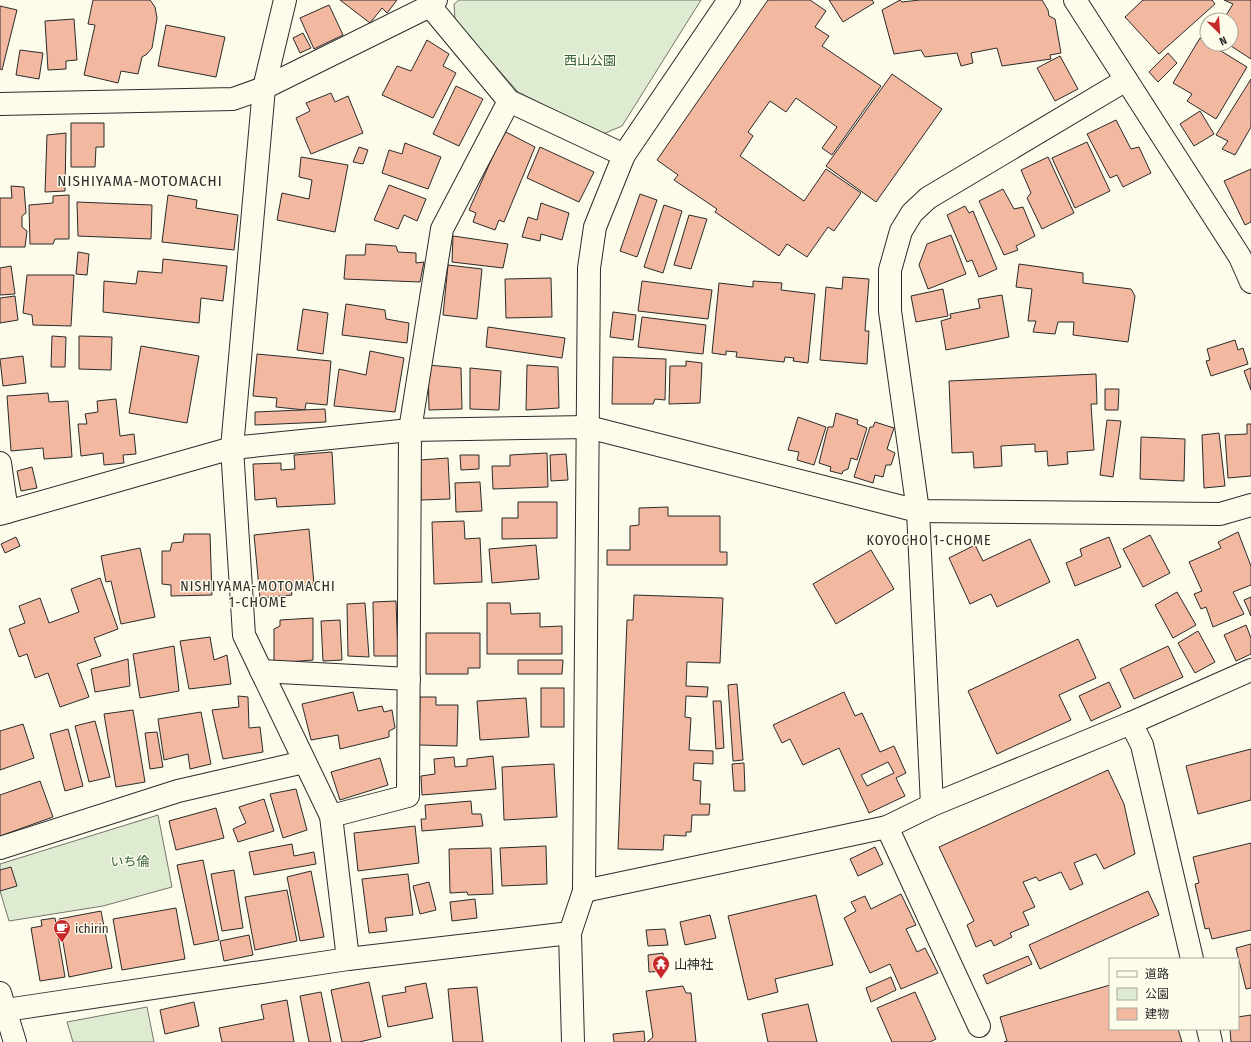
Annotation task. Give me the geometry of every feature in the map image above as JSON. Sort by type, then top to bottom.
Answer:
[{"type":"street","points":[[285,0],[264,88],[232,448],[244,635],[331,816],[348,959]]},
{"type":"street","points":[[573,1042],[570,933],[584,891],[588,268],[595,227],[624,155],[729,0]]},
{"type":"street","points":[[1075,0],[1126,80],[1245,254],[1251,282]]},
{"type":"street","points":[[0,104],[233,99],[264,88],[433,3],[509,101],[624,155]]},
{"type":"street","points":[[932,805],[918,511],[890,311],[890,270],[901,231],[912,213],[928,198],[1126,80]]},
{"type":"street","points":[[331,816],[408,796],[410,430],[442,229],[509,101]]},
{"type":"street","points":[[0,463],[3,513],[232,448],[410,430],[588,427],[918,511],[1220,514],[1251,505]]},
{"type":"street","points":[[584,891],[887,827],[932,805],[1132,723],[1251,670]]},
{"type":"street","points":[[261,671],[409,679]]},
{"type":"street","points":[[1132,723],[1142,745],[1192,958]]},
{"type":"street","points":[[0,848],[178,791],[304,762]]},
{"type":"street","points":[[887,827],[979,1026]]},
{"type":"street","points":[[15,1042],[3,1002],[570,933]]},
{"type":"street","points":[[1208,1030],[1211,1042]]},
{"type":"green space","name":"西山公園","points":[[459,0],[701,0],[622,126],[603,134],[518,92],[455,20],[454,4]]},
{"type":"green space","name":"いち倫","points":[[158,815],[172,887],[103,906],[9,921],[0,891],[0,864]]},
{"type":"green space","points":[[147,1007],[154,1042],[73,1042],[67,1022]]},
{"type":"building","points":[[93,0],[150,0],[155,7],[157,18],[152,48],[142,57],[138,74],[121,71],[118,83],[84,75],[95,25],[88,24]]},
{"type":"building","points":[[340,0],[397,0],[387,13],[382,8],[370,23]]},
{"type":"building","points":[[768,0],[810,0],[826,11],[815,27],[829,36],[822,46],[881,86],[832,155],[822,148],[837,127],[796,98],[786,112],[770,101],[748,132],[753,136],[740,156],[804,201],[826,169],[861,193],[834,231],[828,227],[807,257],[787,244],[779,256],[715,212],[717,209],[674,180],[678,175],[657,160]]},
{"type":"building","points":[[829,0],[872,0],[874,3],[843,22]]},
{"type":"building","points":[[900,0],[902,2],[920,0],[1042,0],[1048,10],[1049,16],[1055,19],[1061,53],[1050,55],[1051,59],[1002,66],[997,48],[971,53],[973,63],[961,66],[957,53],[925,57],[921,50],[894,54],[882,10]]},
{"type":"building","points":[[1143,0],[1212,0],[1215,4],[1206,12],[1199,12],[1199,18],[1159,54],[1125,17]]},
{"type":"building","points":[[1224,0],[1251,0],[1251,59],[1239,51],[1239,12],[1228,12],[1233,4]]},
{"type":"building","points":[[329,5],[343,35],[314,49],[300,18]]},
{"type":"building","points":[[0,6],[17,10],[2,70],[0,69]]},
{"type":"building","points":[[74,19],[77,60],[66,61],[66,69],[48,70],[45,21]]},
{"type":"building","points":[[166,25],[225,37],[216,77],[158,66]]},
{"type":"building","points":[[303,33],[311,48],[300,53],[293,38]]},
{"type":"building","points":[[427,40],[449,54],[443,66],[456,73],[433,118],[382,95],[397,66],[411,71]]},
{"type":"building","points":[[1199,40],[1199,52],[1223,52],[1247,67],[1216,119],[1187,101],[1192,94],[1173,83]]},
{"type":"building","points":[[20,50],[43,53],[39,79],[16,75]]},
{"type":"building","points":[[1168,53],[1177,63],[1158,82],[1149,72]]},
{"type":"building","points":[[1060,56],[1078,89],[1055,101],[1037,68]]},
{"type":"building","points":[[892,74],[942,109],[876,202],[826,166]]},
{"type":"building","points":[[1251,79],[1251,127],[1235,155],[1222,149],[1228,141],[1216,135]]},
{"type":"building","points":[[456,86],[483,99],[459,146],[433,134]]},
{"type":"building","points":[[331,93],[335,102],[348,96],[363,133],[311,154],[296,118],[310,111],[306,103]]},
{"type":"building","points":[[1200,111],[1214,134],[1194,146],[1180,124]]},
{"type":"building","points":[[1116,120],[1131,149],[1139,147],[1151,173],[1123,187],[1117,175],[1110,178],[1087,134]]},
{"type":"building","points":[[71,123],[104,123],[104,147],[96,147],[95,167],[71,167]]},
{"type":"building","points":[[504,131],[535,147],[504,222],[499,220],[495,230],[473,222],[476,213],[469,210]]},
{"type":"building","points":[[66,133],[65,191],[45,192],[47,135]]},
{"type":"building","points":[[1087,142],[1110,191],[1075,208],[1052,158]]},
{"type":"building","points":[[405,143],[441,157],[428,189],[382,173],[389,150],[402,154]]},
{"type":"building","points":[[359,147],[368,150],[363,164],[353,162]]},
{"type":"building","points":[[540,147],[594,172],[579,202],[527,178]]},
{"type":"building","points":[[301,157],[348,165],[335,232],[277,220],[282,193],[309,199],[312,180],[299,177]]},
{"type":"building","points":[[1048,157],[1074,213],[1042,229],[1027,198],[1031,193],[1021,170]]},
{"type":"building","points":[[1251,169],[1251,222],[1245,225],[1224,181]]},
{"type":"building","points":[[389,185],[426,199],[417,221],[404,215],[398,229],[374,220]]},
{"type":"building","points":[[11,186],[24,187],[26,213],[22,216],[22,227],[27,231],[25,247],[0,247],[0,198],[12,198]]},
{"type":"building","points":[[1003,189],[1014,209],[1023,207],[1035,236],[1016,246],[1018,250],[1004,255],[979,201]]},
{"type":"building","points":[[640,194],[657,200],[637,257],[620,251]]},
{"type":"building","points":[[69,195],[69,239],[55,239],[53,244],[30,244],[29,205],[53,203],[53,196]]},
{"type":"building","points":[[168,195],[197,200],[196,208],[238,215],[234,250],[162,242]]},
{"type":"building","points":[[77,202],[152,205],[151,239],[78,236]]},
{"type":"building","points":[[541,203],[569,213],[562,240],[541,234],[540,241],[522,237],[528,217],[537,220]]},
{"type":"building","points":[[664,205],[682,211],[663,273],[644,267]]},
{"type":"building","points":[[965,206],[969,213],[973,211],[997,269],[979,277],[972,260],[967,262],[947,215]]},
{"type":"building","points":[[689,215],[707,219],[691,269],[674,265]]},
{"type":"building","points":[[951,235],[966,274],[928,289],[919,265],[927,244]]},
{"type":"building","points":[[453,236],[508,244],[503,268],[452,262]]},
{"type":"building","points":[[366,244],[396,246],[398,252],[416,253],[416,263],[424,262],[420,282],[344,279],[346,255],[365,255]]},
{"type":"building","points":[[78,252],[89,254],[87,275],[76,274]]},
{"type":"building","points":[[163,259],[227,266],[223,301],[201,298],[199,323],[103,312],[104,281],[136,284],[138,271],[162,273]]},
{"type":"building","points":[[1019,264],[1083,273],[1083,283],[1131,289],[1135,296],[1128,342],[1073,335],[1074,322],[1058,322],[1055,334],[1033,332],[1036,321],[1028,321],[1032,289],[1016,287]]},
{"type":"building","points":[[448,265],[482,269],[477,319],[443,315]]},
{"type":"building","points":[[11,266],[15,294],[0,295],[0,268]]},
{"type":"building","points":[[27,275],[74,275],[71,326],[33,325],[32,315],[23,313]]},
{"type":"building","points":[[843,277],[869,279],[865,331],[869,331],[867,364],[820,360],[826,287],[842,289]]},
{"type":"building","points":[[551,278],[552,317],[506,318],[505,279]]},
{"type":"building","points":[[642,281],[712,290],[708,319],[638,311]]},
{"type":"building","points":[[753,281],[782,283],[781,290],[815,294],[808,363],[793,361],[794,358],[785,357],[784,362],[736,357],[737,352],[726,351],[726,355],[712,353],[719,283],[753,287]]},
{"type":"building","points":[[943,289],[948,316],[916,322],[911,296]]},
{"type":"building","points":[[1002,295],[1009,337],[946,350],[941,321],[951,318],[950,314],[980,308],[978,299]]},
{"type":"building","points":[[15,296],[18,320],[0,323],[0,298]]},
{"type":"building","points":[[346,304],[385,310],[386,319],[409,323],[407,343],[342,335]]},
{"type":"building","points":[[303,309],[328,313],[323,354],[297,350]]},
{"type":"building","points":[[613,312],[636,315],[633,340],[610,337]]},
{"type":"building","points":[[642,317],[706,325],[703,354],[638,347]]},
{"type":"building","points":[[488,327],[565,338],[562,358],[486,347]]},
{"type":"building","points":[[52,336],[66,337],[65,367],[51,367]]},
{"type":"building","points":[[79,336],[112,337],[111,370],[79,369]]},
{"type":"building","points":[[1235,340],[1238,350],[1243,348],[1248,364],[1211,376],[1206,361],[1210,360],[1207,349]]},
{"type":"building","points":[[141,346],[199,356],[187,423],[129,413]]},
{"type":"building","points":[[370,351],[404,358],[395,412],[334,406],[339,369],[366,375]]},
{"type":"building","points":[[257,354],[331,361],[327,405],[306,403],[305,410],[276,407],[277,398],[253,396]]},
{"type":"building","points":[[23,356],[26,383],[3,386],[0,359]]},
{"type":"building","points":[[613,357],[666,359],[665,400],[655,399],[653,404],[612,404]]},
{"type":"building","points":[[686,361],[702,363],[700,403],[669,404],[670,366],[686,366]]},
{"type":"building","points":[[428,365],[461,368],[462,409],[429,410]]},
{"type":"building","points":[[527,365],[558,367],[559,408],[526,410]]},
{"type":"building","points":[[470,368],[501,371],[499,410],[470,409]]},
{"type":"building","points":[[1251,368],[1251,390],[1244,371]]},
{"type":"building","points":[[1096,374],[1097,404],[1091,404],[1094,450],[1067,452],[1068,464],[1048,466],[1047,451],[1035,452],[1035,444],[1001,446],[1002,466],[974,468],[973,452],[952,453],[949,381]]},
{"type":"building","points":[[1105,389],[1119,389],[1118,410],[1105,410]]},
{"type":"building","points":[[48,393],[49,402],[68,401],[72,457],[44,459],[43,448],[11,451],[7,396]]},
{"type":"building","points":[[116,399],[120,436],[134,434],[136,454],[123,455],[124,463],[104,465],[103,453],[81,456],[78,424],[87,424],[85,414],[98,412],[97,401]]},
{"type":"building","points":[[325,409],[326,422],[255,425],[255,412]]},
{"type":"building","points":[[836,413],[858,420],[857,424],[867,428],[857,460],[851,458],[848,469],[843,471],[842,474],[830,471],[831,467],[819,463],[828,427],[833,427]]},
{"type":"building","points":[[798,417],[826,427],[814,465],[797,460],[799,452],[788,450]]},
{"type":"building","points":[[1107,420],[1121,421],[1113,477],[1100,475]]},
{"type":"building","points":[[875,422],[894,428],[887,449],[895,453],[891,465],[886,465],[883,477],[875,475],[873,483],[854,477],[870,427],[873,427]]},
{"type":"building","points":[[1247,424],[1251,424],[1251,476],[1228,478],[1225,435],[1247,434]]},
{"type":"building","points":[[1219,433],[1225,486],[1204,488],[1202,435]]},
{"type":"building","points":[[1141,437],[1185,439],[1184,481],[1140,479]]},
{"type":"building","points":[[332,452],[335,504],[277,507],[276,498],[255,500],[253,464],[281,463],[281,470],[295,469],[294,455]]},
{"type":"building","points":[[547,453],[548,487],[493,489],[492,466],[510,466],[510,455]]},
{"type":"building","points":[[566,454],[568,480],[551,481],[550,455]]},
{"type":"building","points":[[460,455],[479,455],[479,469],[461,470]]},
{"type":"building","points":[[448,458],[450,499],[421,500],[420,460]]},
{"type":"building","points":[[32,467],[37,488],[21,491],[17,471]]},
{"type":"building","points":[[480,482],[482,511],[456,512],[455,483]]},
{"type":"building","points":[[518,502],[557,502],[557,538],[502,539],[502,518],[518,518]]},
{"type":"building","points":[[668,507],[668,516],[720,516],[720,552],[727,552],[727,565],[607,565],[607,550],[630,550],[630,526],[639,525],[639,508]]},
{"type":"building","points":[[464,521],[465,539],[480,538],[482,582],[434,584],[432,522]]},
{"type":"building","points":[[309,529],[314,584],[291,589],[292,595],[260,598],[254,535]]},
{"type":"building","points":[[1238,532],[1251,566],[1251,585],[1233,592],[1244,614],[1213,627],[1206,607],[1201,609],[1194,594],[1202,591],[1189,562],[1221,548],[1218,542]]},
{"type":"building","points":[[184,534],[210,534],[212,595],[171,596],[171,585],[162,584],[162,551],[170,551],[172,543],[183,542]]},
{"type":"building","points":[[1150,535],[1170,573],[1143,587],[1123,549]]},
{"type":"building","points":[[16,537],[20,546],[5,553],[1,544]]},
{"type":"building","points":[[1109,537],[1121,567],[1075,586],[1066,563],[1082,556],[1080,549]]},
{"type":"building","points":[[1030,539],[1050,582],[997,607],[991,594],[970,604],[949,558],[975,545],[983,561]]},
{"type":"building","points":[[536,545],[539,579],[492,583],[489,549]]},
{"type":"building","points":[[140,548],[155,617],[121,624],[111,581],[106,582],[101,556]]},
{"type":"building","points":[[871,550],[894,589],[836,624],[813,584]]},
{"type":"building","points":[[100,578],[118,629],[94,638],[101,656],[77,664],[89,697],[60,707],[48,673],[35,678],[27,654],[19,657],[9,629],[25,623],[19,606],[40,598],[49,623],[79,612],[71,589]]},
{"type":"building","points":[[1177,592],[1196,625],[1173,638],[1155,605]]},
{"type":"building","points":[[634,595],[723,598],[720,663],[687,662],[686,686],[708,687],[707,697],[686,696],[685,717],[691,718],[689,750],[713,751],[713,764],[694,763],[693,780],[701,781],[700,804],[710,804],[709,815],[692,815],[691,832],[686,832],[686,836],[664,835],[663,850],[618,849],[627,620],[633,620]]},
{"type":"building","points":[[1251,597],[1251,616],[1244,600]]},
{"type":"building","points":[[396,601],[398,656],[374,656],[373,602]]},
{"type":"building","points":[[365,603],[369,657],[348,656],[347,604]]},
{"type":"building","points":[[487,603],[510,603],[511,614],[540,613],[540,627],[562,626],[562,654],[487,654]]},
{"type":"building","points":[[313,618],[313,660],[274,663],[274,629],[280,626],[280,620]]},
{"type":"building","points":[[340,620],[342,660],[323,661],[321,621]]},
{"type":"building","points":[[1246,625],[1251,638],[1251,654],[1236,661],[1224,635]]},
{"type":"building","points":[[1198,631],[1215,662],[1195,673],[1178,643]]},
{"type":"building","points":[[426,633],[480,633],[480,668],[468,668],[468,674],[426,674]]},
{"type":"building","points":[[210,637],[214,660],[227,655],[231,684],[189,689],[180,641]]},
{"type":"building","points":[[1078,639],[1096,678],[1059,695],[1071,720],[997,754],[968,691]]},
{"type":"building","points":[[174,646],[179,691],[140,698],[133,654]]},
{"type":"building","points":[[1168,646],[1183,677],[1134,699],[1120,669]]},
{"type":"building","points":[[128,659],[130,686],[95,692],[91,669]]},
{"type":"building","points":[[518,660],[563,660],[562,674],[518,674]]},
{"type":"building","points":[[1109,682],[1121,707],[1091,721],[1079,696]]},
{"type":"building","points":[[737,684],[743,760],[733,761],[728,685]]},
{"type":"building","points":[[541,688],[564,688],[564,727],[541,727]]},
{"type":"building","points":[[353,692],[358,711],[382,706],[384,712],[392,710],[395,728],[389,731],[389,737],[340,749],[338,735],[311,740],[302,704]]},
{"type":"building","points":[[844,692],[855,716],[862,713],[880,752],[894,746],[906,773],[896,778],[905,796],[869,813],[839,748],[803,765],[790,739],[782,743],[773,725]],"holes":[[[888,762],[894,773],[867,786],[861,775]]]},
{"type":"building","points":[[238,696],[248,697],[249,728],[260,727],[263,752],[223,759],[212,710],[239,707]]},
{"type":"building","points":[[420,697],[436,697],[436,705],[458,705],[457,746],[419,745]]},
{"type":"building","points":[[526,698],[529,737],[480,740],[477,701]]},
{"type":"building","points":[[713,701],[721,701],[724,748],[716,749]]},
{"type":"building","points":[[133,710],[145,782],[116,787],[104,714]]},
{"type":"building","points":[[201,712],[211,764],[190,769],[188,754],[164,760],[158,719]]},
{"type":"building","points":[[95,721],[110,777],[89,782],[75,726]]},
{"type":"building","points":[[23,724],[34,758],[0,770],[0,731]]},
{"type":"building","points":[[68,729],[83,786],[65,791],[50,734]]},
{"type":"building","points":[[157,732],[163,767],[150,769],[145,733]]},
{"type":"building","points":[[1251,749],[1251,800],[1198,814],[1186,766]]},
{"type":"building","points":[[493,756],[496,789],[422,795],[421,776],[435,774],[434,759],[454,757],[455,767],[467,766],[467,759]]},
{"type":"building","points":[[380,758],[388,785],[340,800],[331,772]]},
{"type":"building","points":[[744,763],[745,791],[734,791],[732,764]]},
{"type":"building","points":[[554,764],[557,817],[504,820],[502,767]]},
{"type":"building","points":[[1108,770],[1124,804],[1135,854],[1104,869],[1096,854],[1074,863],[1083,884],[1070,890],[1061,872],[1039,881],[1036,877],[1023,882],[1035,907],[1023,912],[1029,925],[1010,933],[1012,937],[994,946],[991,940],[976,947],[967,925],[974,921],[939,847]]},
{"type":"building","points":[[40,781],[53,817],[0,836],[0,795]]},
{"type":"building","points":[[296,789],[307,830],[283,838],[270,794]]},
{"type":"building","points":[[264,799],[274,831],[238,842],[233,829],[246,823],[239,807]]},
{"type":"building","points":[[471,801],[472,814],[481,814],[483,826],[422,831],[421,819],[426,819],[425,805]]},
{"type":"building","points":[[216,808],[224,838],[176,850],[169,821]]},
{"type":"building","points":[[415,826],[419,863],[358,871],[354,833]]},
{"type":"building","points":[[1251,843],[1251,930],[1212,939],[1209,928],[1205,929],[1195,884],[1199,883],[1193,857]]},
{"type":"building","points":[[292,844],[294,856],[314,852],[316,864],[254,875],[249,852]]},
{"type":"building","points":[[546,846],[547,884],[502,886],[500,848]]},
{"type":"building","points":[[875,847],[883,864],[858,876],[850,859]]},
{"type":"building","points":[[491,848],[493,894],[468,895],[467,892],[450,893],[449,849]]},
{"type":"building","points":[[203,860],[219,940],[194,945],[177,865]]},
{"type":"building","points":[[11,867],[17,886],[0,891],[0,870]]},
{"type":"building","points":[[234,870],[243,928],[222,931],[211,874]]},
{"type":"building","points":[[311,871],[324,937],[300,941],[287,877]]},
{"type":"building","points":[[408,874],[413,915],[385,918],[387,931],[369,933],[362,879]]},
{"type":"building","points":[[429,882],[436,910],[420,914],[413,886]]},
{"type":"building","points":[[287,890],[297,941],[255,950],[245,897]]},
{"type":"building","points":[[1148,891],[1159,915],[1040,969],[1029,945]]},
{"type":"building","points":[[901,894],[916,925],[906,929],[917,952],[925,948],[938,973],[901,989],[890,964],[870,973],[844,918],[856,911],[851,902],[865,896],[871,909]]},
{"type":"building","points":[[816,895],[833,965],[775,979],[778,992],[748,1000],[728,916]]},
{"type":"building","points":[[475,899],[477,918],[452,921],[450,902]]},
{"type":"building","points":[[176,908],[185,959],[122,970],[113,919]]},
{"type":"building","points":[[101,911],[112,968],[69,977],[59,919]]},
{"type":"building","points":[[710,915],[716,938],[685,945],[680,922]]},
{"type":"building","points":[[55,918],[65,977],[40,981],[31,928],[42,926],[41,920]]},
{"type":"building","points":[[665,929],[668,945],[648,946],[646,930]]},
{"type":"building","points":[[249,935],[253,955],[224,961],[220,941]]},
{"type":"building","points":[[1251,944],[1251,988],[1246,989],[1236,948]]},
{"type":"building","points":[[663,953],[665,971],[649,972],[648,955]]},
{"type":"building","points":[[1028,956],[1032,964],[987,984],[983,975]]},
{"type":"building","points":[[891,977],[896,990],[871,1002],[866,988]]},
{"type":"building","points":[[369,982],[381,1037],[359,1042],[342,1042],[331,990]]},
{"type":"building","points":[[426,983],[433,1018],[388,1027],[382,996],[406,992],[405,987]]},
{"type":"building","points":[[1109,985],[1109,1030],[1178,1030],[1182,1042],[1004,1042],[1007,1041],[1000,1017]]},
{"type":"building","points":[[683,986],[686,993],[691,993],[696,1042],[647,1042],[653,1037],[646,991]]},
{"type":"building","points":[[477,987],[483,1042],[453,1042],[448,989]]},
{"type":"building","points":[[321,992],[331,1042],[309,1042],[300,996]]},
{"type":"building","points":[[915,992],[936,1039],[930,1042],[892,1042],[877,1008]]},
{"type":"building","points":[[287,1000],[294,1042],[222,1042],[219,1028],[264,1019],[261,1005]]},
{"type":"building","points":[[194,1002],[199,1026],[165,1034],[160,1010]]},
{"type":"building","points":[[808,1004],[817,1042],[768,1042],[762,1014]]},
{"type":"building","points":[[1251,1015],[1251,1042],[1231,1042],[1230,1030],[1239,1030],[1239,1017]]},
{"type":"building","points":[[644,1031],[645,1042],[614,1042],[613,1034]]},
{"type":"place","name":"ichirin","points":[[62,943]]},
{"type":"place","name":"山神社","points":[[661,979]]},
{"type":"district","name":"NISHIYAMA-MOTOMACHI","points":[[140,181]]},
{"type":"district","name":"KOYOCHO 1-CHOME","points":[[929,540]]},
{"type":"district","name":"NISHIYAMA-MOTOMACHI 1-CHOME","points":[[258,594]]}]
